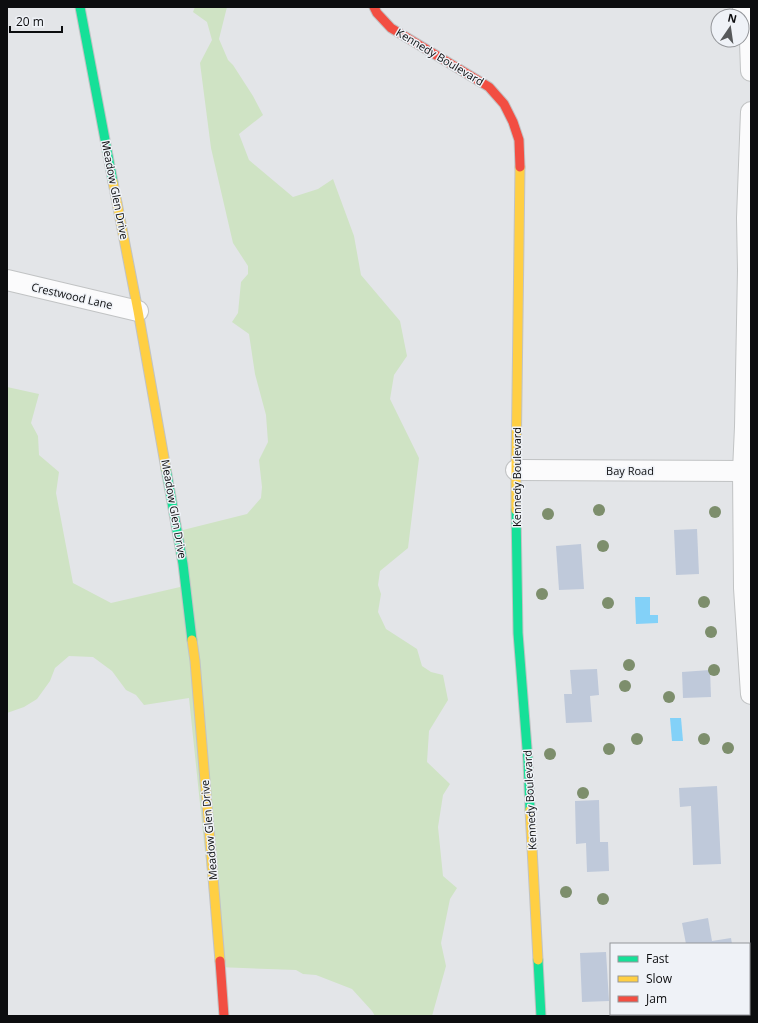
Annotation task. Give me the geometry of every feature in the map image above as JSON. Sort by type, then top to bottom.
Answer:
[{"type":"street","name":"Meadow Glen Drive","points":[[80,7],[138,311],[183,564],[192,628],[198,693],[224,1016]]},
{"type":"street","name":"Kennedy Boulevard","points":[[374,7],[377,13],[391,28],[489,87],[504,104],[513,122],[519,140],[520,176],[516,470],[518,633],[528,762],[542,1016]]},
{"type":"street","points":[[743,7],[750,41],[751,71]]},
{"type":"street","points":[[751,112],[748,218],[750,270],[743,471],[744,588],[751,694]]},
{"type":"street","name":"Crestwood Lane","points":[[7,280],[138,311]]},
{"type":"street","name":"Bay Road","points":[[516,470],[743,471]]},
{"type":"green space","points":[[195,7],[227,7],[219,39],[228,60],[233,65],[253,96],[263,115],[239,134],[249,160],[293,197],[318,189],[333,179],[354,236],[361,275],[400,321],[407,356],[394,375],[390,399],[419,458],[408,548],[380,571],[378,585],[381,594],[378,612],[386,629],[417,649],[422,666],[431,672],[443,675],[448,700],[429,731],[427,762],[450,784],[443,795],[438,827],[443,876],[457,888],[450,899],[441,943],[446,966],[432,1016],[375,1016],[352,989],[316,975],[303,974],[296,970],[217,967],[189,698],[144,705],[136,695],[126,690],[112,671],[93,657],[69,656],[55,668],[50,681],[37,699],[24,707],[7,713],[7,387],[39,394],[31,423],[38,436],[39,455],[59,472],[56,493],[73,583],[111,603],[180,587],[179,531],[247,514],[261,498],[262,487],[259,460],[268,442],[266,415],[255,374],[249,334],[232,322],[238,313],[241,282],[248,274],[248,266],[233,243],[211,148],[200,63],[212,40],[207,22],[193,12]]},
{"type":"water","points":[[635,597],[650,597],[650,615],[658,615],[658,623],[636,624]]},
{"type":"water","points":[[670,718],[681,718],[683,741],[672,741]]},
{"type":"building","points":[[697,529],[699,574],[676,575],[674,530]]},
{"type":"building","points":[[581,544],[584,589],[559,590],[556,546]]},
{"type":"building","points":[[597,669],[599,695],[590,696],[592,722],[566,723],[564,694],[572,694],[570,670]]},
{"type":"building","points":[[710,670],[711,697],[683,698],[682,672]]},
{"type":"building","points":[[717,786],[721,864],[693,865],[691,806],[680,807],[679,788]]},
{"type":"building","points":[[599,800],[600,842],[608,842],[609,871],[587,872],[586,843],[576,844],[575,801]]},
{"type":"building","points":[[708,918],[712,941],[731,938],[732,943],[686,943],[682,923]]},
{"type":"building","points":[[606,952],[609,1001],[582,1002],[580,953]]},
{"type":"traffic: fast","points":[[80,7],[113,182]]},
{"type":"traffic: fast","points":[[166,469],[183,564],[192,640]]},
{"type":"traffic: fast","points":[[516,510],[518,633],[528,761],[530,810]]},
{"type":"traffic: fast","points":[[538,960],[541,1016]]},
{"type":"traffic: slow","points":[[516,510],[520,167]]},
{"type":"traffic: slow","points":[[113,182],[166,469]]},
{"type":"traffic: slow","points":[[192,640],[220,961]]},
{"type":"traffic: slow","points":[[530,810],[538,960]]},
{"type":"traffic: jam","points":[[374,7],[377,13],[391,28],[489,87],[504,104],[513,122],[519,140],[520,167]]},
{"type":"traffic: jam","points":[[220,961],[224,1016]]}]
